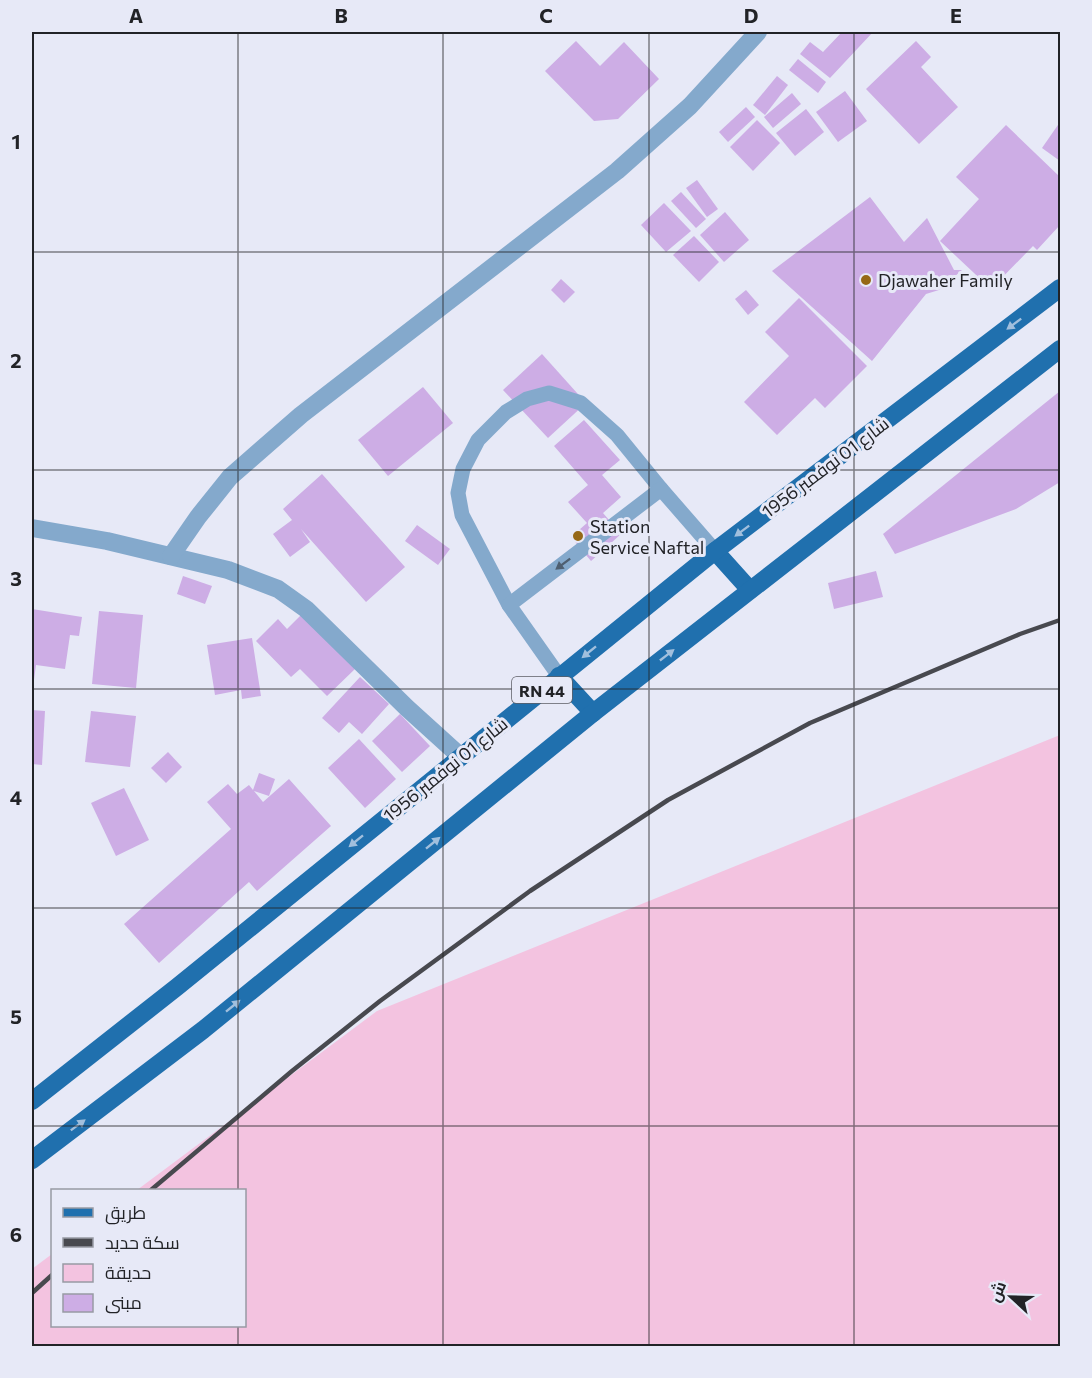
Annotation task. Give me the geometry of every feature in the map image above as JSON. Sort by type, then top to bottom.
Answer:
[{"type":"main road","name":"شارع 01 نوفمبر 1956","points":[[32,1101],[177,987],[715,551],[1060,288]]},
{"type":"main road","name":"RN 44","points":[[32,1160],[203,1030],[592,713],[1060,349]]},
{"type":"main road","points":[[715,551],[750,590]]},
{"type":"main road","points":[[559,676],[592,713]]},
{"type":"street","points":[[171,556],[202,510],[230,477],[301,415],[617,171],[690,106],[758,32]]},
{"type":"street","points":[[32,528],[107,541],[228,570],[278,589],[306,609],[407,708],[460,756]]},
{"type":"lane","points":[[559,676],[509,605],[462,515],[458,493],[463,469],[478,440],[506,412],[527,399],[549,393],[581,403],[616,435],[715,551]]},
{"type":"lane","points":[[509,605],[661,489]]},
{"type":"green space","points":[[1060,735],[1060,1346],[32,1346],[32,1269],[51,1255],[51,1327],[246,1327],[246,1189],[138,1189],[377,1011]]},
{"type":"building","points":[[842,32],[873,32],[830,78],[800,54],[810,42],[823,52]]},
{"type":"building","points":[[576,41],[600,66],[624,42],[659,79],[618,119],[594,121],[545,71]]},
{"type":"building","points":[[916,41],[931,57],[921,67],[958,107],[919,144],[866,89]]},
{"type":"building","points":[[798,59],[826,82],[818,93],[789,70]]},
{"type":"building","points":[[777,76],[788,85],[765,115],[753,105]]},
{"type":"building","points":[[845,91],[867,121],[838,142],[816,112]]},
{"type":"building","points":[[792,93],[801,104],[773,128],[764,117]]},
{"type":"building","points":[[746,107],[755,117],[728,142],[719,132]]},
{"type":"building","points":[[806,109],[824,132],[795,156],[776,133]]},
{"type":"building","points":[[757,120],[780,143],[753,171],[730,147]]},
{"type":"building","points":[[1060,122],[1060,161],[1042,148]]},
{"type":"building","points":[[1006,125],[1060,177],[1060,225],[1037,250],[1033,246],[991,289],[940,241],[979,199],[956,177]]},
{"type":"building","points":[[697,180],[718,209],[707,217],[686,188]]},
{"type":"building","points":[[681,192],[706,219],[696,228],[671,201]]},
{"type":"building","name":"Djawaher Family","points":[[870,197],[904,242],[927,218],[954,270],[962,270],[939,290],[926,294],[872,361],[772,271]]},
{"type":"building","points":[[664,203],[691,231],[666,252],[641,225]]},
{"type":"building","points":[[725,212],[749,240],[724,262],[700,235]]},
{"type":"building","points":[[694,236],[719,262],[699,282],[673,255]]},
{"type":"building","points":[[561,279],[575,292],[564,303],[551,290]]},
{"type":"building","points":[[746,290],[759,305],[748,315],[735,299]]},
{"type":"building","points":[[799,298],[867,366],[825,408],[815,398],[777,435],[744,402],[789,356],[765,332]]},
{"type":"building","points":[[542,354],[586,403],[548,438],[503,390]]},
{"type":"building","points":[[423,387],[453,423],[388,476],[358,440]]},
{"type":"building","points":[[1060,391],[1060,482],[1016,509],[895,554],[883,534]]},
{"type":"building","points":[[584,420],[620,460],[602,475],[621,497],[603,513],[621,534],[591,561],[571,537],[587,523],[568,502],[588,485],[554,446]]},
{"type":"building","points":[[322,474],[405,567],[366,602],[301,529],[310,542],[290,557],[273,534],[292,520],[283,509]]},
{"type":"building","points":[[417,525],[450,549],[438,565],[405,541]]},
{"type":"building","points":[[876,571],[883,597],[834,609],[828,583]]},
{"type":"building","points":[[183,576],[212,586],[205,604],[177,594]]},
{"type":"building","points":[[32,609],[82,617],[79,636],[70,635],[65,669],[36,665],[33,687]]},
{"type":"building","points":[[99,611],[143,615],[136,688],[92,684]]},
{"type":"building","points":[[302,614],[356,668],[327,696],[300,669],[291,677],[256,641],[278,619],[287,629]]},
{"type":"building","points":[[252,638],[261,696],[242,699],[241,690],[215,695],[207,645]]},
{"type":"building","points":[[360,677],[389,704],[362,734],[349,722],[339,733],[322,718]]},
{"type":"building","points":[[32,710],[45,711],[42,765],[32,764]]},
{"type":"building","points":[[91,711],[136,716],[130,767],[85,762]]},
{"type":"building","points":[[400,714],[430,746],[402,772],[372,741]]},
{"type":"building","points":[[359,739],[396,779],[365,808],[328,768]]},
{"type":"building","points":[[168,752],[182,767],[166,783],[151,768]]},
{"type":"building","points":[[259,773],[275,779],[269,796],[254,791],[263,802],[289,779],[331,826],[257,891],[249,882],[159,963],[124,924],[231,829],[207,802],[228,784],[237,794],[249,785],[253,790]]},
{"type":"building","points":[[124,788],[149,840],[116,856],[91,803]]},
{"type":"railway","points":[[152,1189],[292,1071],[380,1001],[530,891],[668,800],[810,723],[1020,634],[1060,620]]},
{"type":"railway","points":[[32,1293],[51,1276]]},
{"type":"place","name":"Djawaher Family","points":[[866,280]]},
{"type":"place","name":"Station Service Naftal","points":[[578,536]]}]
